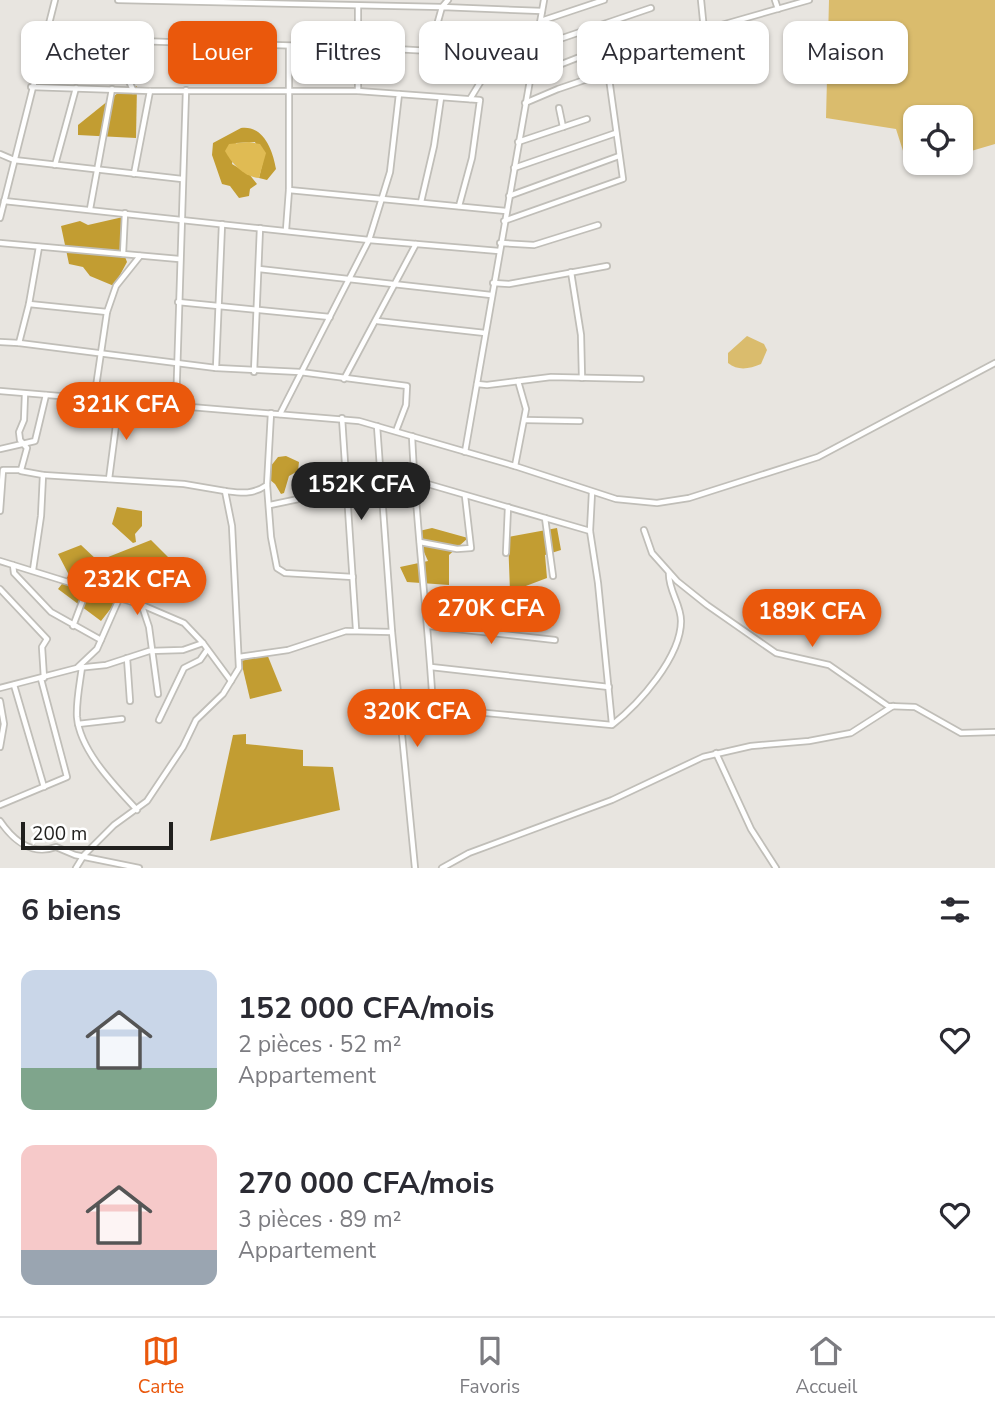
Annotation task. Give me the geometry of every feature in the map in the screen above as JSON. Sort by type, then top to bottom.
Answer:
[{"type":"street","points":[[49,21],[55,0]]},
{"type":"street","points":[[118,0],[542,11]]},
{"type":"street","points":[[292,3],[302,0]]},
{"type":"street","points":[[438,21],[442,7],[448,0]]},
{"type":"street","points":[[541,21],[544,0]]},
{"type":"street","points":[[544,21],[604,0]]},
{"type":"street","points":[[701,0],[703,21]]},
{"type":"street","points":[[775,0],[778,9]]},
{"type":"street","points":[[736,21],[810,0]]},
{"type":"street","points":[[358,6],[358,21]]},
{"type":"street","points":[[563,40],[651,8]]},
{"type":"street","points":[[154,42],[289,46],[289,190],[286,230]]},
{"type":"street","points":[[525,103],[577,83]]},
{"type":"street","points":[[0,218],[32,84]]},
{"type":"street","points":[[130,84],[133,90]]},
{"type":"street","points":[[358,84],[358,91]]},
{"type":"street","points":[[470,99],[479,84]]},
{"type":"street","points":[[465,452],[529,84]]},
{"type":"street","points":[[504,221],[621,180],[610,84]]},
{"type":"street","points":[[31,87],[150,91],[358,91],[480,100],[472,158],[459,206]]},
{"type":"street","points":[[55,165],[76,88]]},
{"type":"street","points":[[90,209],[112,89]]},
{"type":"street","points":[[176,407],[186,90]]},
{"type":"street","points":[[134,174],[150,91]]},
{"type":"street","points":[[280,414],[369,240],[390,172],[399,94]]},
{"type":"street","points":[[421,202],[434,146],[441,98]]},
{"type":"street","points":[[559,108],[563,127]]},
{"type":"street","points":[[518,142],[587,119]]},
{"type":"street","points":[[514,168],[616,133]]},
{"type":"street","points":[[0,154],[14,160],[182,178]]},
{"type":"street","points":[[509,196],[619,156]]},
{"type":"street","points":[[289,190],[506,211]]},
{"type":"street","points":[[4,201],[369,240],[499,251]]},
{"type":"street","points":[[123,254],[125,214]]},
{"type":"street","points":[[216,368],[222,224]]},
{"type":"street","points":[[500,243],[534,245],[598,225]]},
{"type":"street","points":[[254,372],[260,228]]},
{"type":"street","points":[[0,243],[179,259]]},
{"type":"street","points":[[344,379],[416,244]]},
{"type":"street","points":[[19,343],[39,247]]},
{"type":"street","points":[[94,400],[107,313],[116,286],[140,256]]},
{"type":"street","points":[[493,284],[509,284],[607,266]]},
{"type":"street","points":[[259,269],[491,295]]},
{"type":"street","points":[[571,272],[581,335],[582,378]]},
{"type":"street","points":[[178,302],[330,317]]},
{"type":"street","points":[[29,304],[107,313]]},
{"type":"street","points":[[377,320],[485,333]]},
{"type":"street","points":[[0,342],[100,352],[177,364],[254,372],[300,372],[407,386],[406,405],[396,431]]},
{"type":"street","points":[[0,391],[342,418],[515,466],[592,492],[633,502],[671,502],[795,466],[857,437],[995,363]]},
{"type":"street","points":[[477,384],[551,377],[641,379]]},
{"type":"street","points":[[515,466],[526,409],[518,381]]},
{"type":"street","points":[[21,471],[27,451],[25,443],[20,440],[19,432],[24,420],[25,394]]},
{"type":"street","points":[[0,449],[36,439],[46,396]]},
{"type":"street","points":[[109,479],[118,402]]},
{"type":"street","points":[[271,413],[267,485],[271,537],[277,568],[285,573],[353,577]]},
{"type":"street","points":[[342,418],[345,497],[356,629]]},
{"type":"street","points":[[525,420],[580,421]]},
{"type":"street","points":[[377,426],[392,632],[415,868]]},
{"type":"street","points":[[412,436],[429,626],[433,708],[612,725],[629,712],[652,685],[677,639],[681,620],[669,573]]},
{"type":"street","points":[[0,511],[2,467],[43,475],[184,484],[246,494],[257,492],[267,485]]},
{"type":"street","points":[[33,570],[41,516],[43,475]]},
{"type":"street","points":[[414,480],[590,531]]},
{"type":"street","points":[[270,506],[308,496],[345,497],[380,483]]},
{"type":"street","points":[[76,868],[84,855],[114,825],[147,801],[196,720],[223,694],[239,668],[232,526],[225,491]]},
{"type":"street","points":[[592,492],[590,531],[612,725]]},
{"type":"street","points":[[420,542],[457,549],[471,548],[465,496]]},
{"type":"street","points":[[506,553],[508,507]]},
{"type":"street","points":[[545,518],[553,576]]},
{"type":"street","points":[[644,530],[652,553],[669,573],[707,605],[770,650],[834,668],[879,701],[893,706],[915,707],[961,733],[995,732]]},
{"type":"street","points":[[0,561],[142,605],[184,623],[203,643],[231,681]]},
{"type":"street","points":[[13,565],[14,573],[51,612],[101,640]]},
{"type":"street","points":[[0,589],[47,639],[42,647],[43,679],[67,777],[0,805]]},
{"type":"street","points":[[73,625],[87,589]]},
{"type":"street","points":[[118,599],[101,640],[80,667],[78,724],[103,773],[137,810]]},
{"type":"street","points":[[142,605],[154,651],[158,694]]},
{"type":"street","points":[[429,626],[555,640]]},
{"type":"street","points":[[239,657],[288,650],[334,633],[356,629],[374,633],[392,632]]},
{"type":"street","points":[[0,688],[43,679],[80,667],[106,665],[154,651],[183,650],[203,643]]},
{"type":"street","points":[[159,720],[184,668],[200,660],[207,650]]},
{"type":"street","points":[[127,658],[130,701]]},
{"type":"street","points":[[431,667],[609,687]]},
{"type":"street","points":[[14,685],[44,787]]},
{"type":"street","points":[[0,701],[4,724],[0,747]]},
{"type":"street","points":[[442,868],[469,853],[612,800],[716,753],[851,733],[893,706]]},
{"type":"street","points":[[78,724],[122,719]]},
{"type":"street","points":[[716,753],[747,820],[776,868]]},
{"type":"street","points":[[0,821],[11,837],[43,851],[56,847],[68,853],[139,868]]},
{"type":"shaded area","points":[[829,0],[995,0],[995,144],[973,150],[973,105],[903,105],[903,151],[896,129],[826,118],[827,84],[908,84],[908,21],[828,21]]},
{"type":"shaded area","points":[[137,86],[136,138],[78,135],[78,125],[124,88]]},
{"type":"shaded area","points":[[241,128],[249,128],[261,135],[270,147],[276,169],[267,180],[259,178],[263,161],[255,142],[236,143],[232,164],[249,174],[257,184],[250,189],[249,196],[239,198],[230,186],[222,184],[212,155],[213,143]]},
{"type":"shaded area","points":[[229,144],[260,144],[266,153],[259,178],[239,169],[225,151]]},
{"type":"shaded area","points":[[123,217],[124,233],[120,243],[127,262],[114,286],[90,276],[83,267],[69,264],[61,226],[80,221],[88,225]]},
{"type":"shaded area","points":[[747,336],[764,344],[767,350],[761,364],[744,368],[732,366],[728,363],[728,353]]},
{"type":"shaded area","points":[[286,456],[299,462],[298,471],[289,476],[284,493],[281,494],[269,479],[270,467],[278,457]]},
{"type":"shaded area","points":[[117,507],[142,511],[142,526],[135,534],[136,542],[133,543],[112,524]]},
{"type":"shaded area","points":[[432,528],[468,538],[449,555],[449,585],[407,582],[400,567],[428,561],[415,532]]},
{"type":"shaded area","points":[[557,528],[561,550],[545,555],[547,578],[510,592],[508,537]]},
{"type":"shaded area","points":[[151,540],[181,570],[186,582],[183,586],[153,578],[138,561],[116,602],[101,621],[58,589],[69,575],[58,554],[81,545],[98,561]]},
{"type":"shaded area","points":[[267,654],[282,691],[250,699],[241,661]]},
{"type":"shaded area","points":[[246,734],[246,744],[303,750],[303,766],[333,767],[340,810],[210,841],[233,735]]}]
